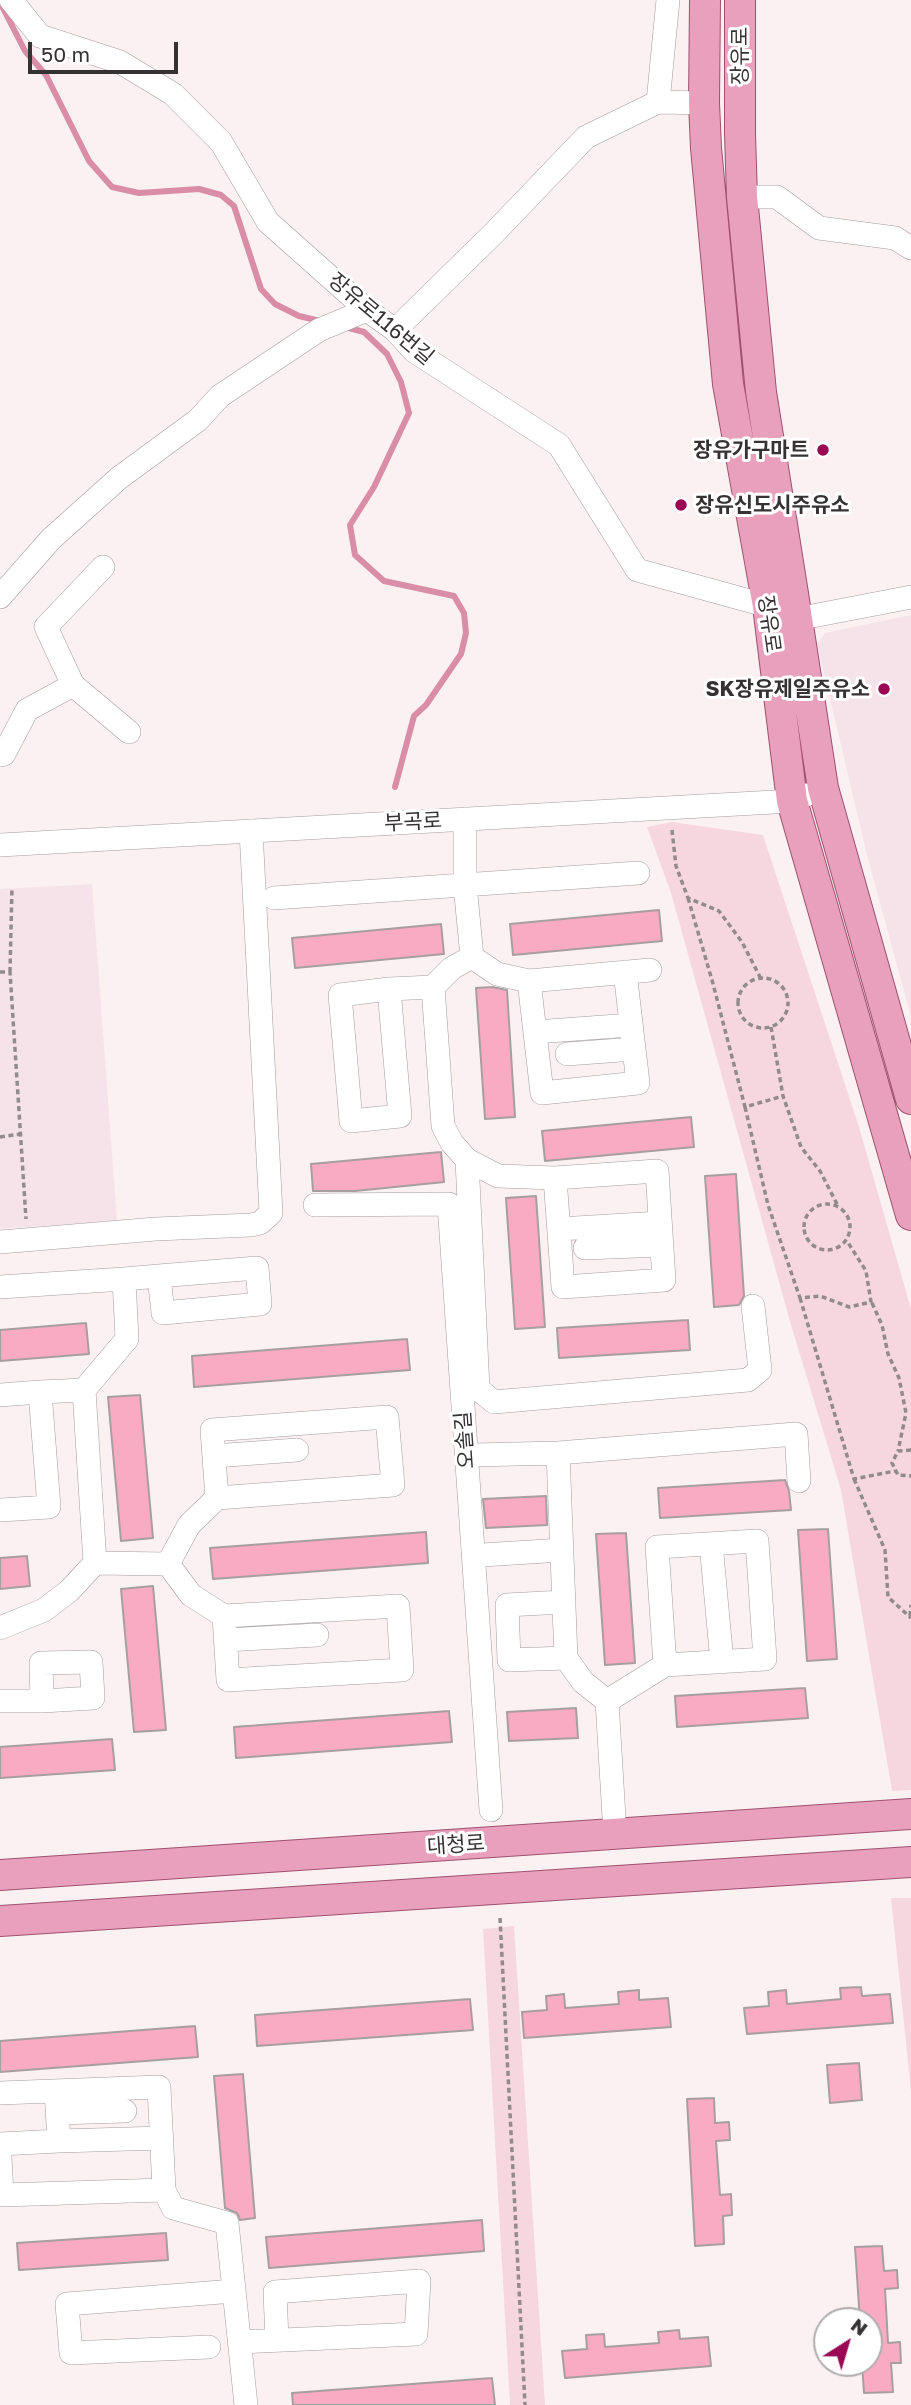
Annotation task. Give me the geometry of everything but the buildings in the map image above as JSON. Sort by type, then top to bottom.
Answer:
[{"type":"main road","name":"장유로","points":[[705,0],[704,103],[728,384],[768,606],[792,801],[911,1215]]},
{"type":"main road","name":"장유로","points":[[740,0],[742,197],[761,392],[823,788],[911,1099]]},
{"type":"main road","name":"대청로","points":[[0,1875],[911,1814]]},
{"type":"main road","points":[[0,1921],[911,1863]]},
{"type":"street","name":"장유로116번길","points":[[11,0],[40,36],[120,62],[173,94],[221,142],[268,222],[367,310],[395,330],[414,351],[559,445],[637,570],[768,606],[797,619]]},
{"type":"street","points":[[658,102],[668,0]]},
{"type":"street","name":"장유로","points":[[395,330],[493,234],[586,137],[658,102],[704,103]]},
{"type":"street","points":[[742,197],[777,198],[818,228],[895,238],[911,248]]},
{"type":"street","points":[[0,597],[51,539],[119,478],[198,420],[220,396],[318,330],[367,310]]},
{"type":"street","points":[[103,567],[47,627],[73,685],[129,732]]},
{"type":"street","points":[[797,619],[911,597]]},
{"type":"street","points":[[0,755],[5,754],[26,710],[73,685]]},
{"type":"street","name":"부곡로","points":[[0,845],[792,801],[823,788]]},
{"type":"street","points":[[465,819],[466,885],[472,957]]},
{"type":"street","points":[[0,1242],[156,1229],[251,1225],[260,1223],[271,1213],[251,831]]},
{"type":"street","points":[[274,898],[638,873]]},
{"type":"street","points":[[472,957],[497,974],[529,981],[650,970]]},
{"type":"street","points":[[389,989],[400,1116],[351,1121],[340,995],[389,989],[433,987],[452,968],[472,957]]},
{"type":"street","points":[[529,981],[542,1093],[638,1083],[625,972]]},
{"type":"street","points":[[433,987],[443,1126],[453,1143],[467,1160],[498,1176],[555,1178],[657,1171],[664,1280],[563,1287],[555,1178]]},
{"type":"street","points":[[535,1032],[631,1025]]},
{"type":"street","points":[[567,1054],[634,1049]]},
{"type":"street","points":[[467,1160],[478,1389],[494,1402],[748,1380],[760,1370],[753,1306]]},
{"type":"street","name":"오솔길","points":[[315,1205],[449,1204],[491,1810]]},
{"type":"street","points":[[559,1229],[661,1234]]},
{"type":"street","points":[[585,1248],[661,1234]]},
{"type":"street","points":[[0,1287],[159,1276]]},
{"type":"street","points":[[0,1628],[44,1610],[69,1591],[95,1563],[84,1390],[127,1339],[124,1279]]},
{"type":"street","points":[[0,1395],[84,1390]]},
{"type":"street","points":[[0,1510],[49,1507],[40,1392]]},
{"type":"street","points":[[168,1564],[189,1525],[217,1498],[393,1485],[387,1417],[212,1430],[217,1498]]},
{"type":"street","points":[[474,1455],[558,1453],[796,1434],[799,1481]]},
{"type":"street","points":[[214,1456],[297,1450]]},
{"type":"street","points":[[558,1453],[566,1658],[583,1682],[607,1701],[615,1834]]},
{"type":"street","points":[[607,1701],[665,1665],[765,1659],[757,1541],[657,1547],[665,1665]]},
{"type":"street","points":[[711,1544],[722,1662]]},
{"type":"street","points":[[481,1555],[562,1550]]},
{"type":"street","points":[[95,1563],[168,1564]]},
{"type":"street","points":[[168,1564],[191,1594],[224,1616],[398,1606],[402,1670],[228,1680],[224,1616]]},
{"type":"street","points":[[563,1602],[507,1605],[509,1660],[566,1658]]},
{"type":"street","points":[[225,1640],[317,1635]]},
{"type":"street","points":[[0,1702],[42,1701]]},
{"type":"street","points":[[57,2102],[159,2087],[164,2190],[173,2208],[227,2223],[246,2405]]},
{"type":"street","points":[[0,2093],[125,2111]]},
{"type":"street","points":[[57,2102],[59,2141]]},
{"type":"street","points":[[0,2144],[162,2138]]},
{"type":"street","points":[[0,2157],[2,2195],[164,2190]]},
{"type":"street","points":[[239,2342],[416,2334],[419,2281],[275,2292],[276,2340]]},
{"type":"street","points":[[209,2347],[71,2353],[67,2304],[234,2291]]},
{"type":"path","points":[[672,830],[676,866],[712,980],[768,1205],[800,1298],[854,1479],[885,1550],[888,1597],[911,1617]]},
{"type":"path","points":[[12,887],[10,972],[28,1240]]},
{"type":"path","points":[[688,898],[719,911],[742,942],[760,977]]},
{"type":"path","points":[[0,972],[10,972]]},
{"type":"path","points":[[760,977],[776,981],[787,993],[788,1010],[779,1024],[771,1027],[754,1027],[747,1023],[738,1008],[740,992],[745,985],[760,977]]},
{"type":"path","points":[[771,1027],[783,1096],[801,1147],[820,1171],[838,1206],[849,1217],[851,1225],[847,1241],[835,1250],[819,1250],[812,1245],[804,1232],[806,1218],[816,1207],[823,1204],[838,1206]]},
{"type":"path","points":[[745,1107],[783,1096]]},
{"type":"path","points":[[0,1137],[21,1134]]},
{"type":"path","points":[[847,1241],[866,1271],[871,1302],[882,1325],[888,1354],[900,1378],[906,1413],[898,1451],[892,1463],[895,1471],[902,1477],[911,1476]]},
{"type":"path","points":[[800,1298],[820,1296],[849,1307],[871,1302]]},
{"type":"path","points":[[898,1451],[911,1450]]},
{"type":"path","points":[[854,1479],[895,1471]]},
{"type":"path","points":[[911,1605],[911,1617]]},
{"type":"path","points":[[500,1918],[525,2405]]},
{"type":"shaded area","points":[[911,615],[911,1017],[867,855],[817,644],[825,633]]},
{"type":"shaded area","points":[[672,822],[763,835],[859,1127],[911,1309],[911,1790],[892,1791],[841,1490],[791,1325],[671,893],[647,827]]},
{"type":"shaded area","points":[[92,884],[117,1221],[0,1229],[0,889]]},
{"type":"shaded area","points":[[891,1898],[911,1898],[911,2091]]},
{"type":"shaded area","points":[[514,1926],[545,2405],[510,2405],[483,1929]]},
{"type":"waterway","points":[[1,4],[25,51],[46,75],[89,161],[112,187],[139,193],[199,189],[221,195],[234,206],[261,289],[275,304],[299,316],[320,321]]},
{"type":"waterway","points":[[345,327],[364,332],[387,354],[401,382],[409,413],[374,487],[350,525],[355,555],[384,581],[454,596],[464,613],[466,633],[461,654],[426,705],[414,716],[395,787]]},
{"type":"place","name":"장유가구마트","points":[[823,450]]},
{"type":"place","name":"장유신도시주유소","points":[[681,505]]},
{"type":"place","name":"SK장유제일주유소","points":[[884,689]]}]
